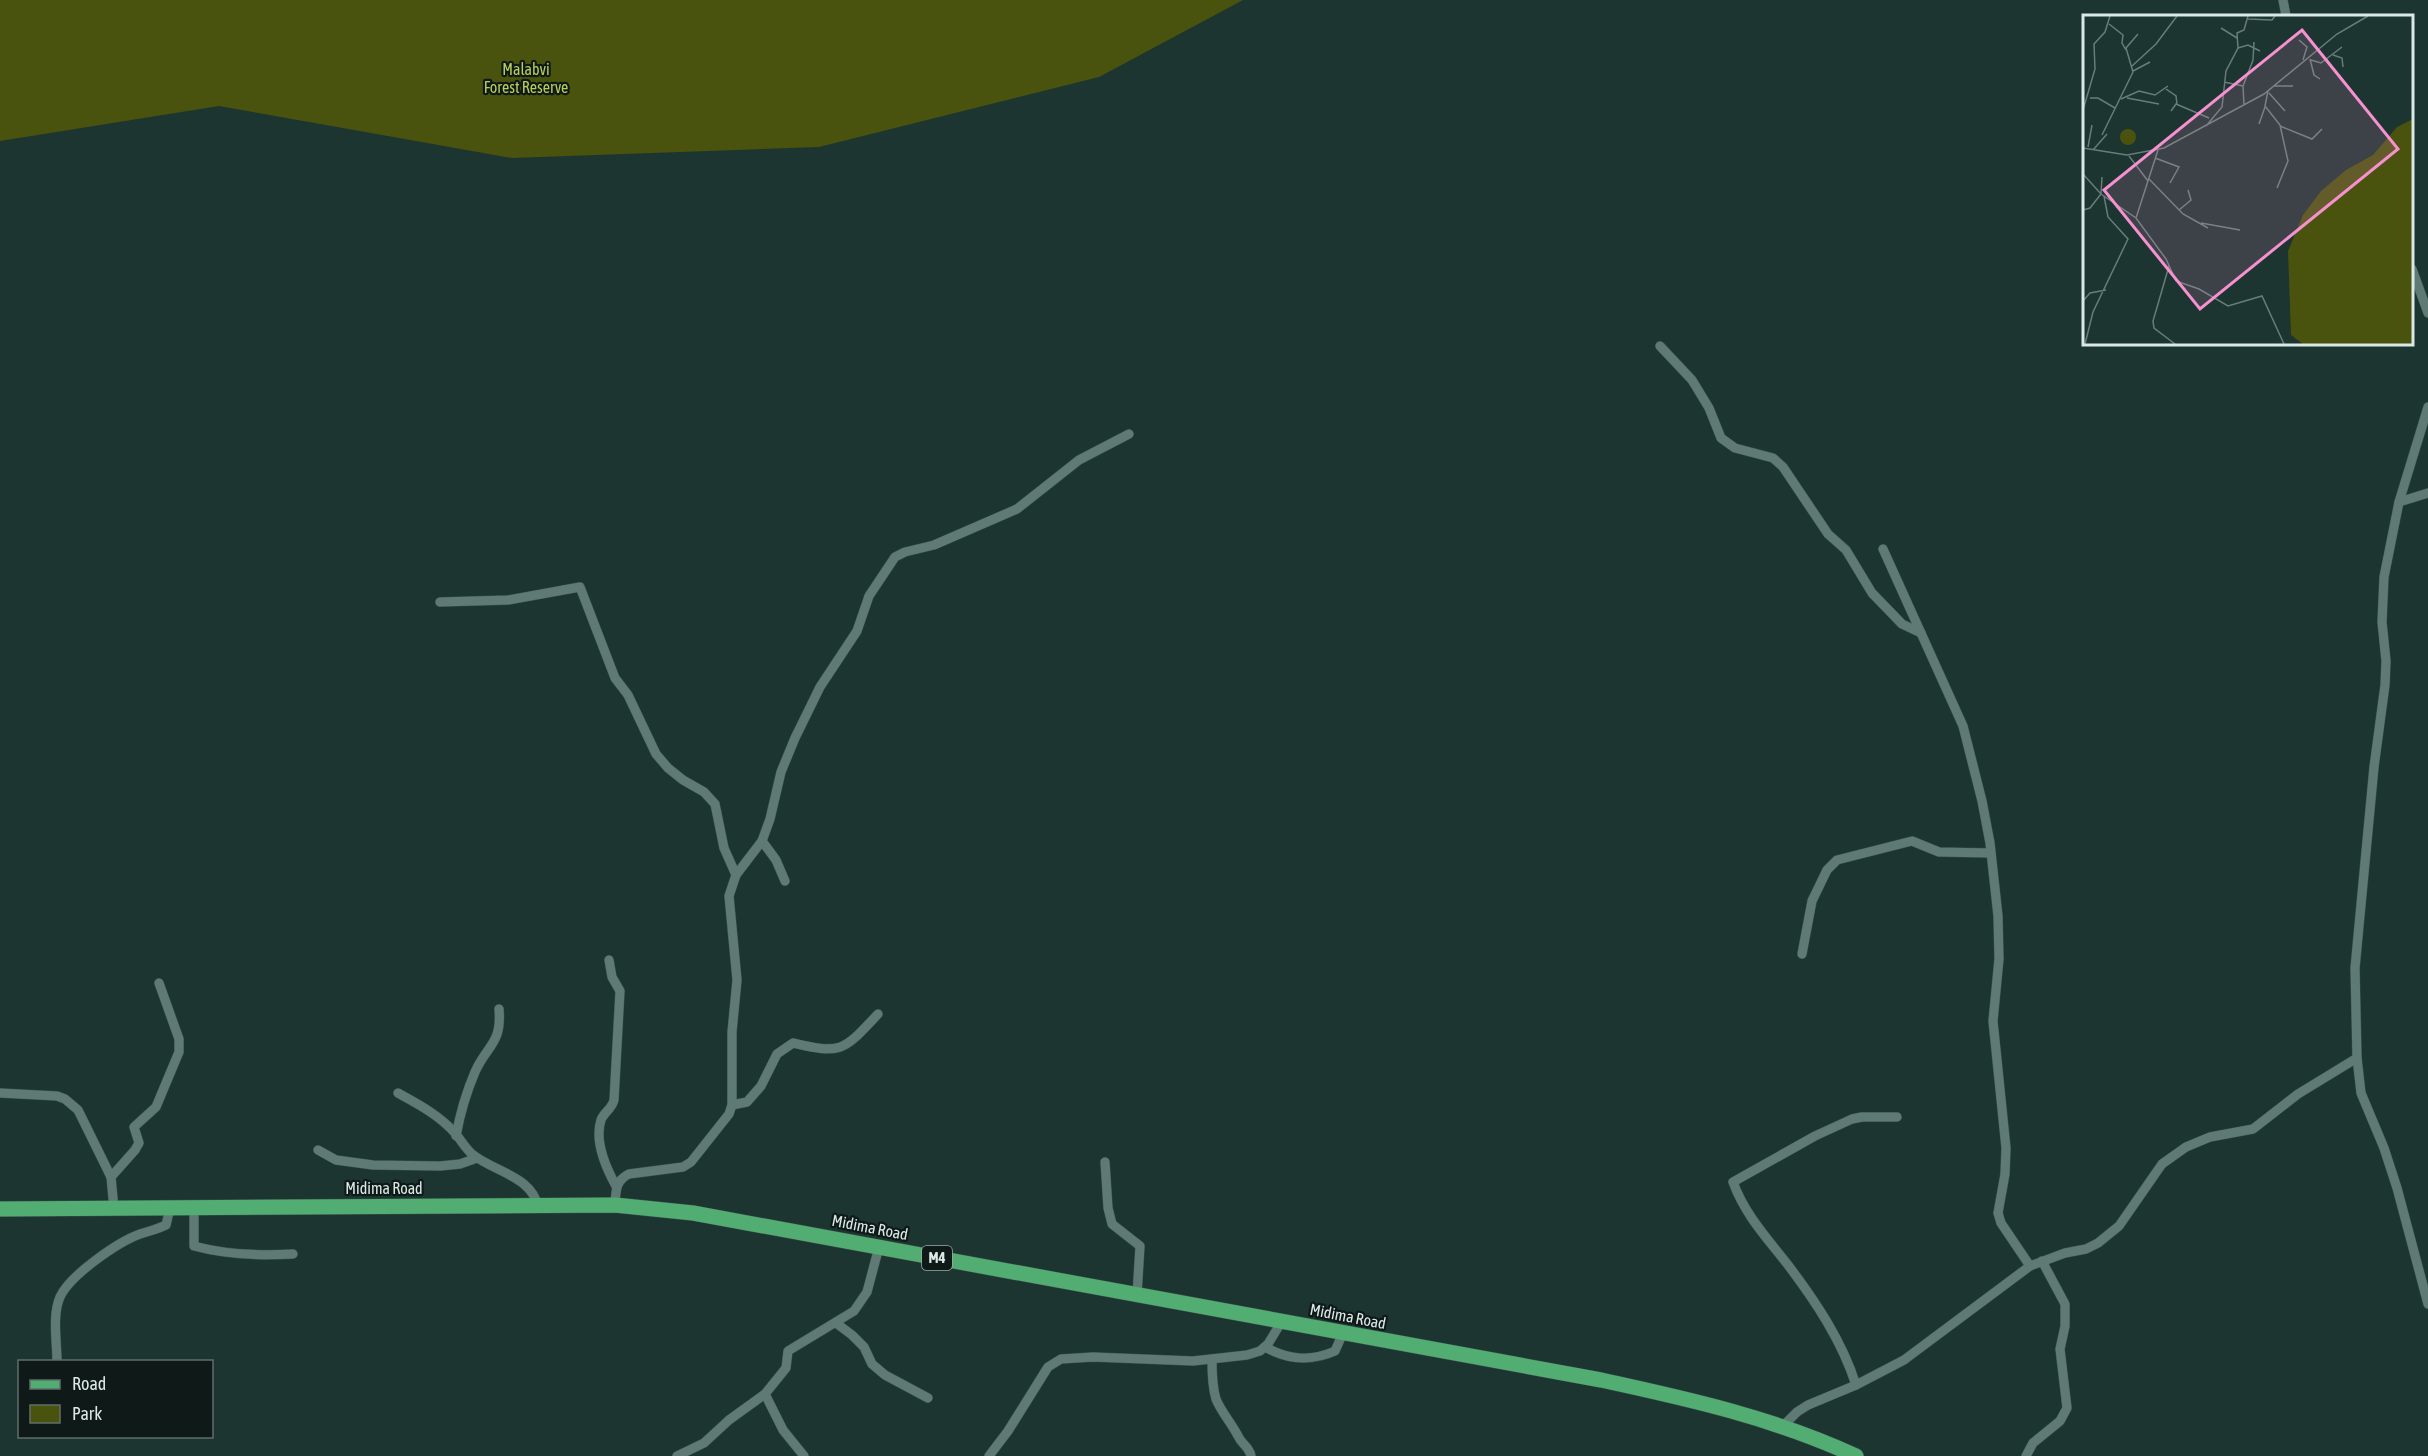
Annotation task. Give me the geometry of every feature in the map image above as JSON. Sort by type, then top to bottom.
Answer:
[{"type":"main road","name":"Midima Road","points":[[0,1209],[615,1205],[693,1213],[1658,1392],[1728,1408],[1783,1426],[1856,1456]]},
{"type":"street","points":[[2283,0],[2286,15]]},
{"type":"street","points":[[2413,272],[2428,313]]},
{"type":"street","points":[[1660,346],[1692,380],[1709,408],[1721,438],[1735,448],[1773,458],[1783,467],[1828,534],[1846,550],[1872,593],[1902,624],[1921,633]]},
{"type":"street","points":[[2428,407],[2399,502],[2383,592],[2382,622],[2386,672],[2356,944],[2356,1058],[2361,1093],[2384,1148],[2397,1188],[2428,1304]]},
{"type":"street","points":[[616,1186],[621,1178],[629,1174],[671,1170],[691,1162],[729,1114],[732,1105],[732,1032],[737,980],[729,896],[736,875],[762,841],[770,819],[781,772],[795,738],[820,687],[857,631],[869,596],[895,557],[952,538],[1017,509],[1073,464],[1129,434]]},
{"type":"street","points":[[2399,502],[2428,494]]},
{"type":"street","points":[[1883,549],[1947,687],[1969,745],[1991,853],[1998,916],[1999,959],[1993,1021],[2006,1132],[2005,1174],[1998,1213],[2001,1223],[2030,1266]]},
{"type":"street","points":[[440,602],[508,600],[580,587],[615,678],[634,705],[656,754],[668,768],[704,792],[715,804],[724,848],[736,875]]},
{"type":"street","points":[[762,841],[776,860],[785,881]]},
{"type":"street","points":[[1802,954],[1812,901],[1827,870],[1837,860],[1911,841],[1939,852],[1991,853]]},
{"type":"street","points":[[609,960],[612,977],[620,991],[620,1010],[614,1100],[612,1107],[601,1119],[600,1135],[602,1154],[616,1186],[615,1205]]},
{"type":"street","points":[[111,1177],[139,1143],[134,1127],[151,1113],[159,1101],[179,1052],[179,1039],[159,983]]},
{"type":"street","points":[[456,1136],[459,1119],[475,1071],[498,1035],[499,1010]]},
{"type":"street","points":[[732,1105],[747,1102],[761,1086],[777,1054],[793,1043],[824,1050],[838,1048],[853,1040],[878,1014]]},
{"type":"street","points":[[1783,1426],[1808,1405],[1856,1385],[1904,1360],[2030,1266],[2086,1249],[2111,1233],[2125,1218],[2162,1164],[2171,1156],[2210,1137],[2253,1129],[2298,1094],[2356,1058]]},
{"type":"street","points":[[0,1093],[57,1096],[70,1102],[78,1110],[111,1177],[114,1209]]},
{"type":"street","points":[[398,1093],[435,1115],[477,1158],[518,1180],[536,1196],[538,1207]]},
{"type":"street","points":[[1856,1385],[1827,1321],[1789,1266],[1755,1226],[1733,1182],[1815,1136],[1852,1119],[1897,1117]]},
{"type":"street","points":[[318,1150],[336,1160],[373,1165],[440,1166],[460,1164],[477,1158]]},
{"type":"street","points":[[1105,1162],[1108,1208],[1112,1224],[1140,1246],[1137,1295]]},
{"type":"street","points":[[57,1360],[57,1321],[60,1297],[70,1284],[90,1266],[116,1248],[139,1235],[166,1225],[170,1208]]},
{"type":"street","points":[[194,1208],[194,1246],[238,1255],[293,1254]]},
{"type":"street","points":[[677,1456],[704,1443],[729,1420],[765,1394],[786,1368],[788,1351],[854,1311],[867,1292],[879,1247]]},
{"type":"street","points":[[2026,1456],[2033,1443],[2060,1421],[2067,1408],[2060,1349],[2065,1326],[2065,1304],[2042,1261]]},
{"type":"street","points":[[989,1456],[1008,1431],[1048,1366],[1055,1361],[1093,1358],[1212,1360],[1247,1355],[1265,1347],[1282,1322]]},
{"type":"street","points":[[836,1323],[864,1347],[872,1364],[885,1375],[928,1398]]},
{"type":"street","points":[[1265,1347],[1288,1356],[1314,1359],[1335,1351],[1343,1333]]},
{"type":"street","points":[[1212,1360],[1216,1401],[1234,1425],[1240,1439],[1250,1448],[1251,1456]]},
{"type":"street","points":[[765,1394],[783,1430],[804,1456]]},
{"type":"green space","name":"Malabvi Forest Reserve","points":[[0,0],[1243,0],[1099,77],[819,147],[512,158],[219,106],[0,141]]}]
